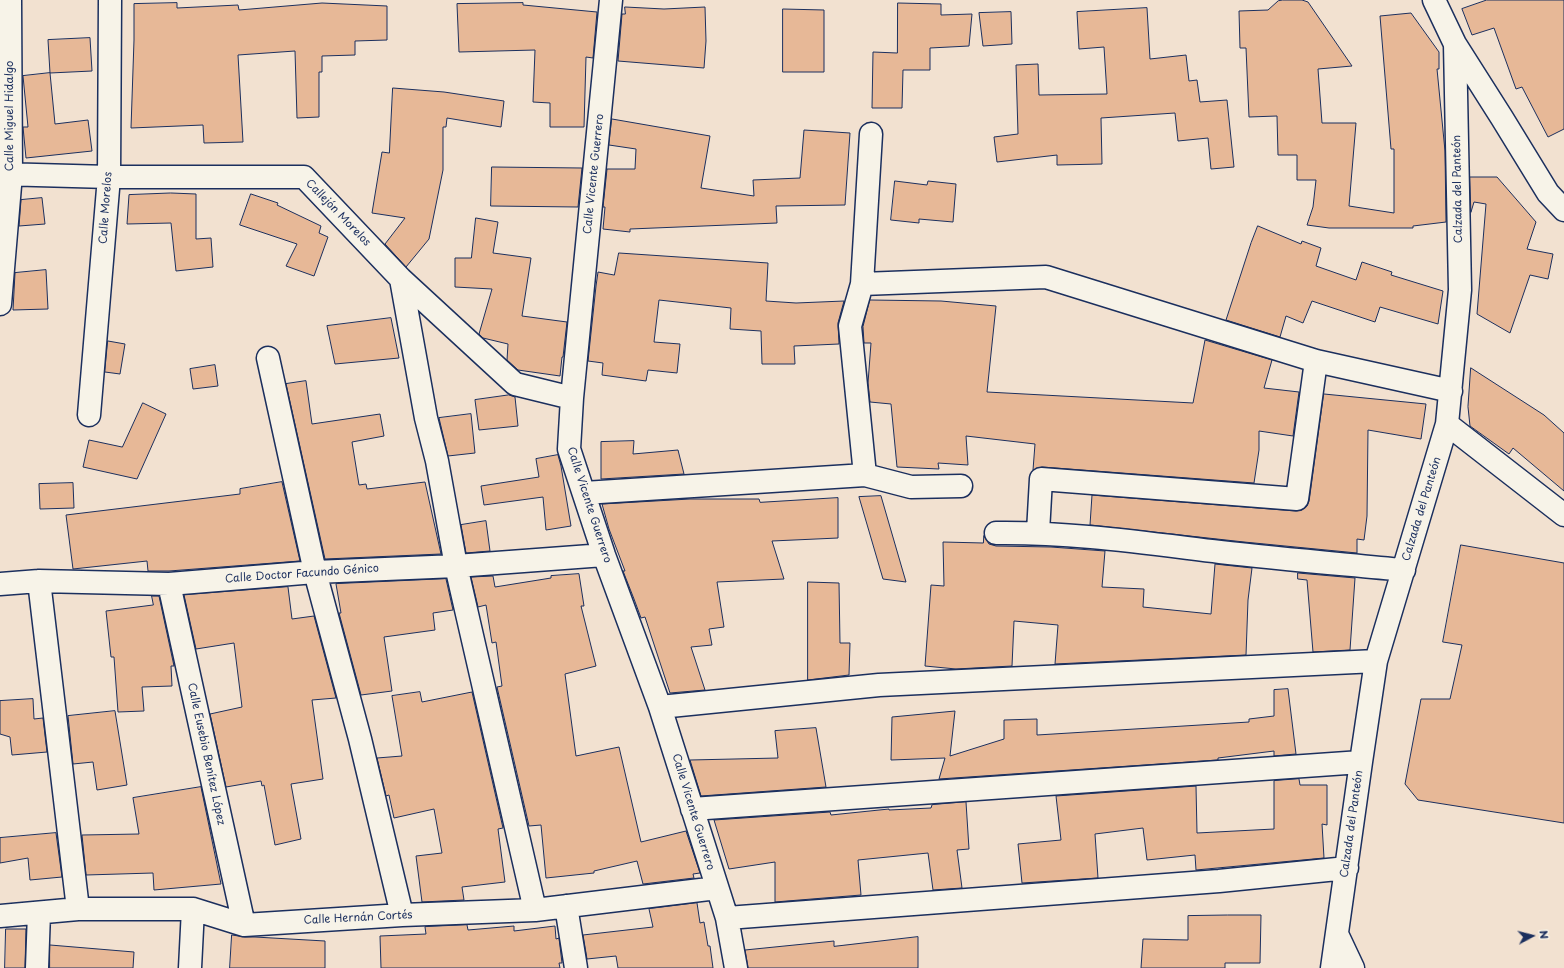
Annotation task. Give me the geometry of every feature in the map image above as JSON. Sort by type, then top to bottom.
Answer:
[{"type":"street","name":"Calle Miguel Hidalgo","points":[[0,304],[10,0]]},
{"type":"street","name":"Calle Morelos","points":[[89,415],[109,176],[110,0]]},
{"type":"street","name":"Calle Vicente Guerrero","points":[[611,0],[572,398],[569,449],[604,555],[660,707],[727,918],[736,968]]},
{"type":"street","name":"Calzada del Panteón","points":[[1434,0],[1455,44],[1548,193],[1564,210]]},
{"type":"street","name":"Calzada del Panteón","points":[[1332,968],[1376,661],[1447,424],[1460,290],[1455,44]]},
{"type":"street","points":[[865,475],[850,326],[862,284],[871,134]]},
{"type":"street","name":"Callejón Morelos","points":[[5,174],[304,177],[401,279],[515,384],[572,398]]},
{"type":"street","points":[[862,284],[1046,277],[1316,361],[1451,391]]},
{"type":"street","points":[[401,279],[426,418],[437,461],[456,566],[535,910]]},
{"type":"street","points":[[268,358],[315,572],[360,739],[402,915]]},
{"type":"street","points":[[1038,532],[1040,479],[1297,499],[1316,361]]},
{"type":"street","points":[[1447,424],[1564,515]]},
{"type":"street","points":[[584,493],[865,475],[911,487],[961,486]]},
{"type":"street","points":[[996,533],[1038,532],[1138,541],[1268,558],[1404,570]]},
{"type":"street","name":"Calle Doctor Facundo Génico","points":[[0,584],[39,581],[169,584],[315,572],[456,566],[604,555]]},
{"type":"street","points":[[39,581],[78,909]]},
{"type":"street","name":"Calle Eusebio Benítez López","points":[[169,584],[244,925]]},
{"type":"street","points":[[660,707],[879,685],[1376,661]]},
{"type":"street","points":[[692,809],[1361,762]]},
{"type":"street","points":[[727,918],[1219,881],[1347,868]]},
{"type":"street","name":"Calle Hernán Cortés","points":[[0,916],[78,909],[193,909],[244,925],[402,915],[535,910],[717,888]]},
{"type":"street","points":[[566,906],[576,968]]},
{"type":"street","points":[[190,968],[193,909]]},
{"type":"street","points":[[36,968],[39,913]]},
{"type":"street","points":[[1337,934],[1353,968]]},
{"type":"building","points":[[1302,0],[1308,2],[1352,66],[1318,69],[1322,123],[1356,123],[1349,206],[1394,213],[1394,149],[1391,149],[1380,16],[1411,13],[1439,52],[1439,69],[1437,69],[1445,151],[1446,222],[1413,226],[1413,228],[1329,228],[1307,225],[1313,207],[1316,180],[1297,180],[1297,155],[1278,155],[1277,116],[1249,117],[1246,48],[1240,48],[1239,11],[1268,10],[1278,1]]},
{"type":"building","points":[[1487,0],[1564,0],[1564,129],[1548,137],[1522,87],[1516,89],[1494,28],[1472,35],[1462,9]]},
{"type":"building","points":[[177,3],[177,8],[238,5],[239,10],[322,3],[387,6],[387,40],[355,41],[355,55],[322,56],[322,72],[319,72],[319,117],[297,118],[295,51],[238,55],[243,142],[204,143],[203,125],[131,128],[134,4]]},
{"type":"building","points":[[523,3],[523,5],[597,12],[593,58],[586,57],[584,127],[550,127],[550,103],[533,102],[535,50],[459,52],[457,4]]},
{"type":"building","points":[[898,3],[941,4],[941,15],[972,14],[969,46],[930,48],[930,70],[903,70],[902,108],[872,108],[873,52],[897,53]]},
{"type":"building","points":[[625,7],[664,9],[705,7],[706,41],[704,68],[618,61],[622,14],[625,14]]},
{"type":"building","points":[[1147,8],[1150,59],[1186,55],[1189,81],[1197,80],[1200,102],[1227,100],[1234,167],[1211,169],[1208,138],[1178,141],[1175,113],[1101,118],[1102,164],[1057,165],[1057,155],[997,162],[994,137],[1018,134],[1016,65],[1038,64],[1039,95],[1107,94],[1104,47],[1079,49],[1077,12]]},
{"type":"building","points":[[783,9],[824,10],[824,72],[783,72]]},
{"type":"building","points":[[1011,12],[1012,44],[983,46],[979,13]]},
{"type":"building","points":[[90,38],[92,71],[50,73],[48,40]]},
{"type":"building","points":[[50,73],[55,124],[88,120],[92,151],[26,158],[23,127],[28,127],[23,76]]},
{"type":"building","points":[[393,88],[444,92],[504,101],[501,127],[447,118],[446,127],[443,127],[443,170],[429,239],[406,267],[385,244],[405,218],[372,213],[382,152],[389,153]]},
{"type":"building","points":[[612,119],[710,136],[701,188],[754,196],[753,180],[800,178],[804,130],[850,133],[845,205],[776,206],[777,223],[630,229],[630,232],[603,229],[605,207],[603,207],[607,169],[635,169],[636,149],[609,145]]},
{"type":"building","points":[[492,167],[582,168],[578,207],[491,206]]},
{"type":"building","points":[[1470,177],[1497,177],[1536,222],[1527,249],[1553,254],[1548,279],[1530,275],[1510,333],[1477,314],[1486,204],[1474,202],[1471,212]]},
{"type":"building","points":[[895,181],[927,185],[928,181],[956,184],[953,222],[919,219],[919,223],[891,220]]},
{"type":"building","points":[[171,193],[196,194],[196,239],[211,238],[213,267],[176,271],[171,223],[127,224],[129,195]]},
{"type":"building","points":[[251,194],[278,203],[277,205],[321,226],[319,233],[328,237],[314,276],[286,266],[297,244],[240,225]]},
{"type":"building","points":[[42,198],[45,224],[19,226],[21,200]]},
{"type":"building","points":[[476,218],[498,222],[493,253],[531,258],[522,316],[567,322],[560,376],[518,370],[507,360],[508,344],[483,338],[479,334],[492,289],[455,287],[455,258],[471,258]]},
{"type":"building","points":[[1258,226],[1301,244],[1302,241],[1321,248],[1316,266],[1356,280],[1362,262],[1392,272],[1391,275],[1443,291],[1438,324],[1380,307],[1375,322],[1312,301],[1303,323],[1286,316],[1280,337],[1226,320]]},
{"type":"building","points":[[619,253],[768,263],[766,301],[796,303],[844,301],[838,323],[839,344],[794,346],[795,364],[762,364],[761,331],[730,329],[731,308],[659,300],[654,342],[680,344],[677,373],[648,370],[646,381],[602,375],[603,363],[588,361],[596,286],[598,272],[614,275]]},
{"type":"building","points":[[46,270],[48,309],[13,310],[15,273]]},
{"type":"building","points":[[870,300],[941,301],[996,306],[987,392],[1193,403],[1205,340],[1272,360],[1264,388],[1299,392],[1293,436],[1259,431],[1259,450],[1254,483],[1042,467],[1033,470],[1035,444],[966,436],[968,465],[938,463],[939,469],[897,467],[891,404],[870,402],[868,383],[871,343],[864,343],[863,327]]},
{"type":"building","points":[[391,318],[399,358],[335,364],[327,326]]},
{"type":"building","points":[[108,341],[125,344],[120,374],[105,372]]},
{"type":"building","points":[[215,365],[218,386],[193,389],[190,369]]},
{"type":"building","points":[[1471,368],[1544,415],[1564,433],[1564,491],[1513,448],[1509,454],[1470,426],[1468,407]]},
{"type":"building","points":[[306,381],[312,424],[380,414],[384,436],[352,442],[359,485],[366,484],[367,489],[425,482],[441,554],[325,559],[286,384]]},
{"type":"building","points":[[1324,394],[1426,404],[1421,439],[1368,430],[1367,516],[1364,540],[1357,539],[1357,553],[1090,525],[1092,495],[1296,511],[1302,510],[1307,506],[1309,501]]},
{"type":"building","points":[[509,395],[515,397],[518,426],[479,430],[475,400]]},
{"type":"building","points":[[143,403],[166,414],[137,479],[83,467],[89,440],[122,447]]},
{"type":"building","points":[[471,414],[475,453],[448,456],[439,418]]},
{"type":"building","points":[[634,441],[633,454],[678,450],[684,474],[601,479],[601,442]]},
{"type":"building","points":[[558,455],[571,526],[546,530],[543,497],[484,505],[481,486],[539,477],[536,459]]},
{"type":"building","points":[[282,482],[300,561],[169,571],[148,571],[147,561],[73,569],[66,515],[240,494],[240,489]]},
{"type":"building","points":[[73,483],[74,508],[40,509],[39,484]]},
{"type":"building","points":[[881,496],[906,582],[883,579],[859,497]]},
{"type":"building","points":[[838,498],[838,538],[772,541],[784,579],[717,582],[724,627],[709,629],[712,645],[691,647],[705,690],[670,693],[645,617],[641,618],[623,571],[625,571],[609,529],[602,504],[690,499],[759,499],[760,502]]},
{"type":"building","points":[[486,521],[490,551],[466,553],[461,525]]},
{"type":"building","points":[[984,536],[989,544],[996,546],[1051,547],[1105,551],[1102,587],[1144,589],[1143,607],[1211,614],[1215,564],[1252,568],[1248,600],[1246,655],[1055,664],[1058,625],[1014,621],[1012,666],[956,669],[925,666],[931,585],[944,586],[943,542],[983,543]]},
{"type":"building","points":[[1461,545],[1564,563],[1564,823],[1418,800],[1405,784],[1421,699],[1450,699],[1462,645],[1443,642]]},
{"type":"building","points":[[1298,573],[1355,578],[1350,650],[1313,652],[1307,580],[1298,579]]},
{"type":"building","points":[[579,574],[584,606],[581,606],[596,666],[565,674],[576,756],[619,747],[641,842],[686,831],[700,873],[693,874],[694,878],[643,884],[637,861],[594,871],[594,873],[546,878],[541,825],[529,826],[497,687],[502,686],[496,642],[492,643],[486,605],[478,607],[471,577],[493,576],[495,587],[551,578],[551,576]]},
{"type":"building","points":[[446,579],[453,610],[433,613],[435,630],[384,637],[392,691],[361,695],[339,613],[341,613],[336,584]]},
{"type":"building","points":[[808,582],[839,583],[840,643],[850,643],[849,675],[808,680]]},
{"type":"building","points":[[288,587],[292,619],[314,616],[336,698],[312,700],[323,779],[291,784],[301,839],[275,845],[264,785],[262,786],[261,781],[226,787],[210,714],[242,707],[234,643],[196,649],[184,595]]},
{"type":"building","points":[[152,596],[159,596],[174,666],[171,666],[172,686],[142,687],[144,711],[118,712],[114,657],[111,657],[106,611],[153,605]]},
{"type":"building","points":[[1288,689],[1296,754],[1274,756],[1274,751],[1218,758],[1218,760],[939,779],[945,758],[891,760],[892,717],[955,711],[950,756],[1004,739],[1004,720],[1037,719],[1037,735],[1249,722],[1249,719],[1274,716],[1274,690]]},
{"type":"building","points":[[420,692],[422,702],[472,692],[503,828],[498,829],[505,882],[462,887],[464,900],[422,902],[416,856],[442,853],[434,809],[394,818],[389,795],[386,796],[377,758],[402,756],[392,696]]},
{"type":"building","points":[[33,699],[34,719],[43,718],[47,752],[12,755],[10,737],[0,734],[0,701]]},
{"type":"building","points":[[115,711],[127,785],[97,790],[93,762],[73,764],[68,716]]},
{"type":"building","points":[[816,728],[826,787],[701,796],[690,760],[778,758],[775,731]]},
{"type":"building","points":[[1299,779],[1300,785],[1327,785],[1327,825],[1322,824],[1324,858],[1196,870],[1195,855],[1147,860],[1143,828],[1095,834],[1098,878],[1022,883],[1018,844],[1061,840],[1056,796],[1196,786],[1197,833],[1274,829],[1274,781]]},
{"type":"building","points":[[201,787],[221,884],[154,890],[153,873],[86,875],[82,835],[139,834],[133,798]]},
{"type":"building","points":[[966,802],[969,849],[957,850],[962,888],[933,890],[928,853],[858,860],[861,895],[775,902],[775,862],[729,869],[714,820],[830,812],[831,815],[889,809],[931,808],[932,805]]},
{"type":"building","points":[[56,833],[62,877],[30,880],[28,858],[0,863],[0,838]]},
{"type":"building","points":[[697,903],[700,923],[704,922],[708,946],[710,946],[713,968],[618,968],[616,956],[587,959],[583,935],[653,927],[649,909]]},
{"type":"building","points":[[1261,915],[1260,963],[1225,963],[1225,968],[1141,968],[1143,939],[1188,940],[1188,916]]},
{"type":"building","points":[[467,925],[468,930],[514,926],[514,931],[555,926],[556,939],[559,938],[562,963],[559,963],[560,968],[381,968],[380,936],[426,934],[425,927]]},
{"type":"building","points":[[6,929],[26,929],[25,968],[5,968]]},
{"type":"building","points":[[232,935],[325,941],[325,968],[230,968]]},
{"type":"building","points":[[918,937],[918,968],[748,968],[745,950],[834,941],[834,946]]},
{"type":"building","points":[[50,945],[134,952],[133,968],[50,968]]}]
